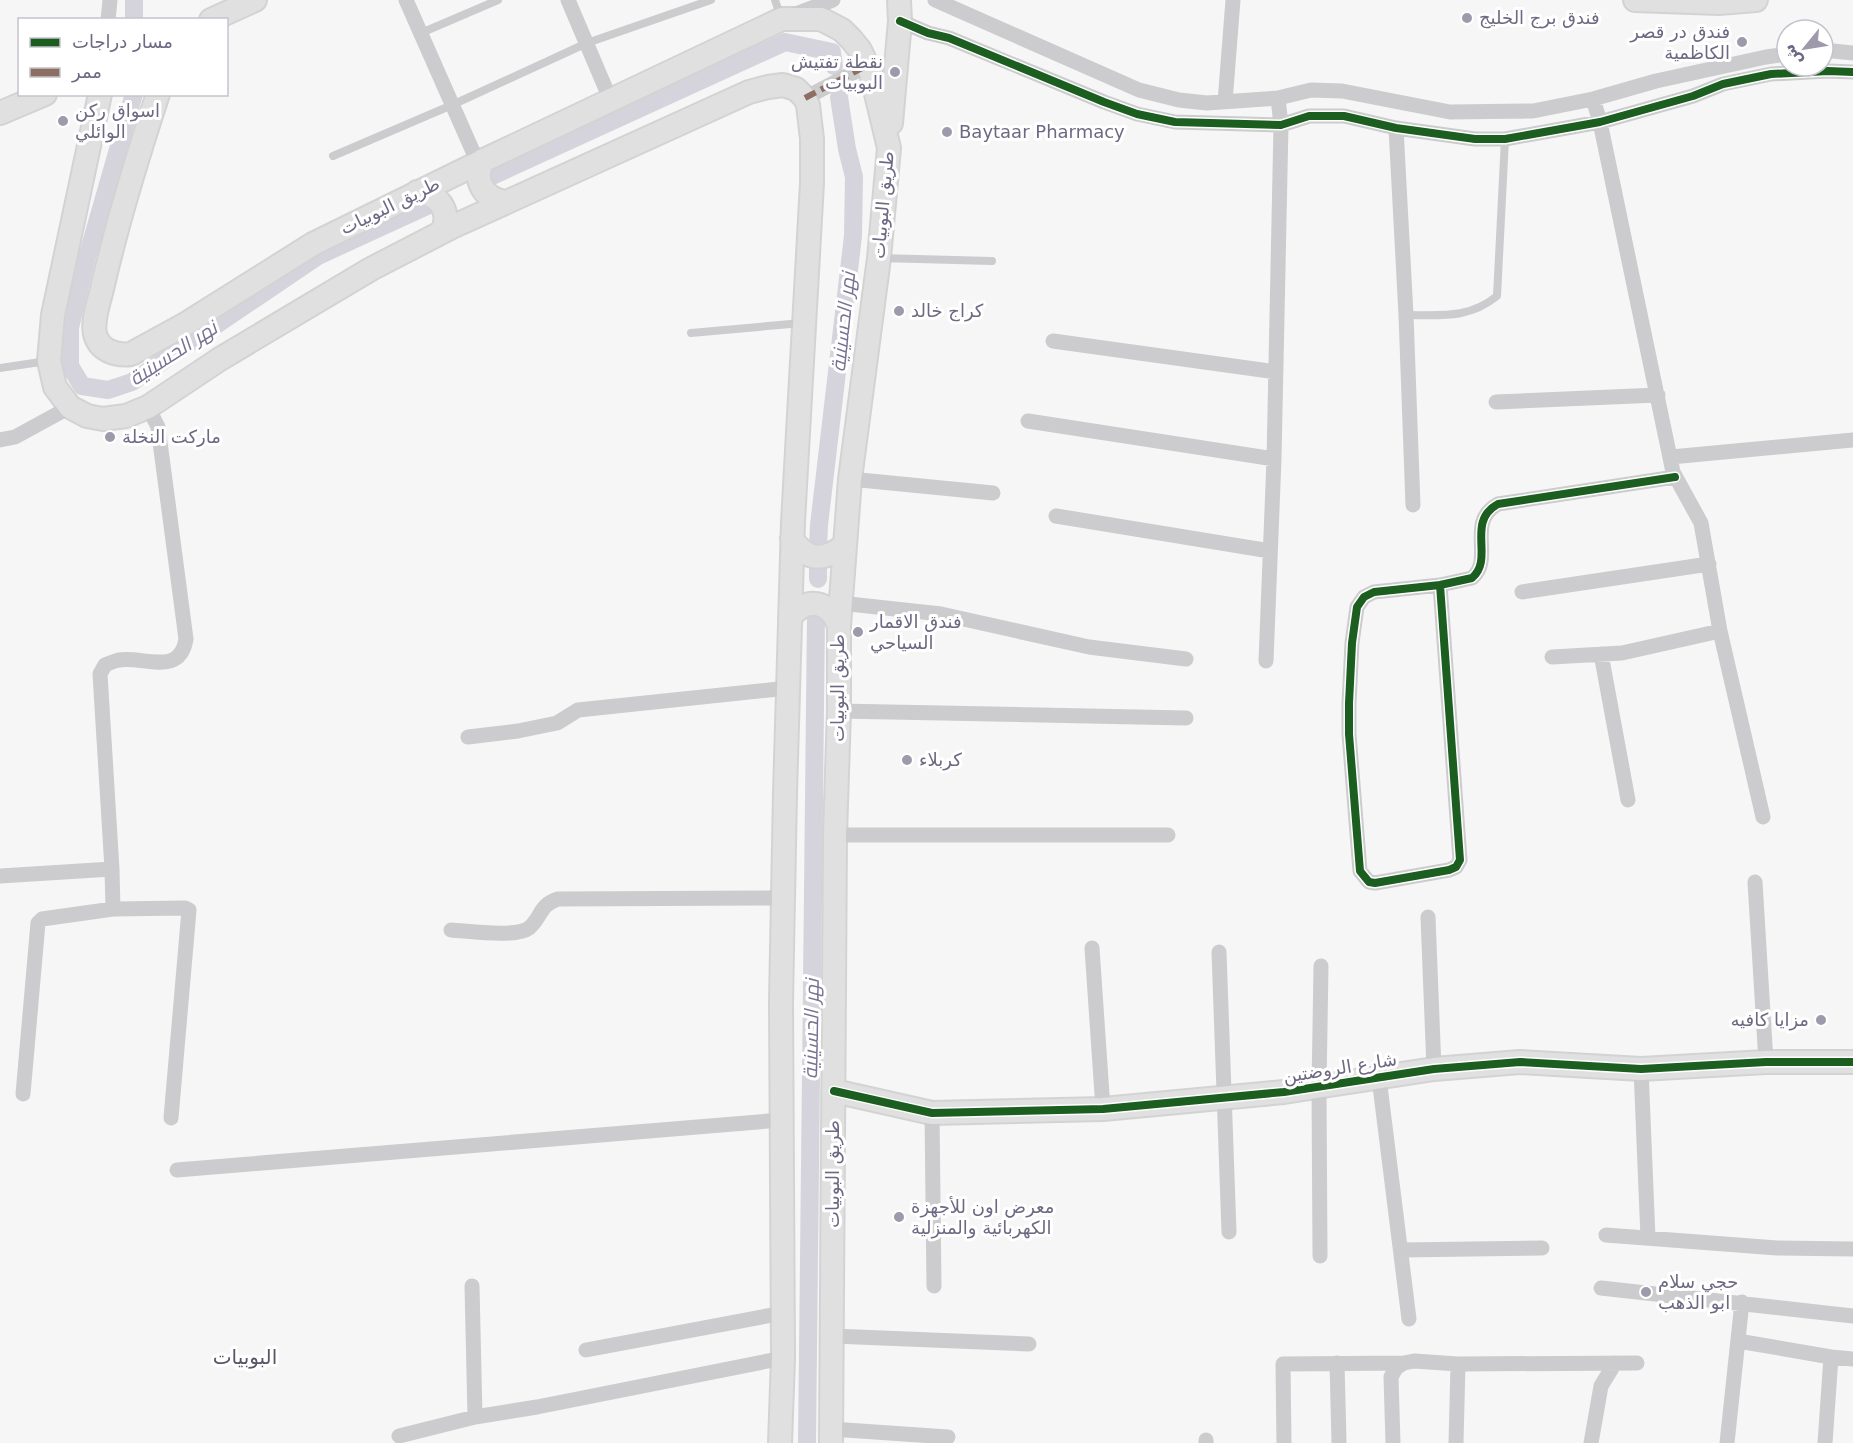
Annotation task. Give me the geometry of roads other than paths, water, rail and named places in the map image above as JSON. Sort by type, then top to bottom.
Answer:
[{"type":"main road","points":[[215,18],[255,0]]},
{"type":"main road","points":[[1635,0],[1719,3],[1756,0]]},
{"type":"main road","name":"طريق البوبيات","points":[[155,97],[110,253],[94,327],[99,344],[113,354],[131,354],[139,350],[313,244],[417,192],[611,101],[778,10],[832,23],[852,39],[868,65],[879,100],[889,148],[879,258],[850,479],[840,603],[835,835],[831,1436]]},
{"type":"main road","points":[[889,148],[899,10]]},
{"type":"main road","points":[[100,96],[53,315],[49,361],[55,387],[70,407],[87,416],[103,419],[126,416],[148,407],[220,359],[371,269],[505,202],[749,92],[783,85],[796,89],[805,98],[811,122],[812,183],[792,539],[782,898],[783,1358],[780,1443]]},
{"type":"main road","points":[[0,113],[40,96]]},
{"type":"main road","points":[[481,162],[479,171],[481,188],[489,197],[505,202]]},
{"type":"main road","points":[[417,192],[434,196],[442,205],[446,221],[442,232]]},
{"type":"main road","points":[[792,539],[798,548],[816,557],[827,556],[845,545]]},
{"type":"main road","points":[[790,618],[795,611],[812,603],[830,609],[839,626]]},
{"type":"main road","name":"شارع الروضتين","points":[[834,1091],[932,1113],[1103,1109],[1224,1099],[1319,1088],[1434,1070],[1520,1062],[1641,1070],[1766,1062],[1853,1062]]},
{"type":"street","points":[[108,18],[110,0]]},
{"type":"street","points":[[406,0],[452,105],[481,162]]},
{"type":"street","points":[[778,10],[832,0]]},
{"type":"street","points":[[934,0],[1139,90],[1179,100],[1207,103],[1278,98],[1311,90],[1342,91],[1450,112],[1533,111],[1593,99],[1656,81],[1775,56]]},
{"type":"street","points":[[570,1],[611,101]]},
{"type":"street","points":[[1225,102],[1230,1]]},
{"type":"street","points":[[899,10],[928,33],[949,38],[1137,114],[1175,122],[1281,125],[1309,116],[1344,116],[1396,128],[1475,139],[1505,140],[1600,122],[1693,96],[1723,84],[1771,74],[1853,72]]},
{"type":"street","points":[[1835,51],[1853,53]]},
{"type":"street","points":[[805,98],[868,65]]},
{"type":"street","points":[[1266,661],[1276,372],[1281,125],[1278,98]]},
{"type":"street","points":[[1593,99],[1600,122],[1671,457],[1676,477],[1697,514],[1709,564],[1720,631],[1763,817]]},
{"type":"street","points":[[1396,128],[1413,505]]},
{"type":"street","points":[[1053,341],[1276,372]]},
{"type":"street","points":[[1496,402],[1658,395]]},
{"type":"street","points":[[0,440],[15,437],[70,407]]},
{"type":"street","points":[[112,909],[112,869],[100,674],[105,665],[120,660],[163,663],[176,658],[184,651],[186,639],[158,426],[148,407]]},
{"type":"street","points":[[1028,421],[1274,459]]},
{"type":"street","points":[[1671,457],[1853,440]]},
{"type":"street","points":[[1440,585],[1460,860],[1456,867],[1449,870],[1375,884],[1369,882],[1360,871],[1349,734],[1349,673],[1355,613],[1359,602],[1374,592],[1468,580],[1479,572],[1483,519],[1492,507],[1498,504],[1676,477]]},
{"type":"street","points":[[850,479],[993,493]]},
{"type":"street","points":[[1056,516],[1270,551]]},
{"type":"street","points":[[1522,592],[1709,564]]},
{"type":"street","points":[[840,603],[941,614],[1089,647],[1186,659]]},
{"type":"street","points":[[1552,657],[1622,653],[1720,631]]},
{"type":"street","points":[[1601,654],[1628,800]]},
{"type":"street","points":[[468,737],[518,731],[557,723],[578,710],[788,688]]},
{"type":"street","points":[[839,711],[1186,718]]},
{"type":"street","points":[[835,835],[1168,836]]},
{"type":"street","points":[[0,876],[112,869]]},
{"type":"street","points":[[1755,882],[1766,1062]]},
{"type":"street","points":[[451,930],[514,934],[527,930],[544,906],[558,899],[782,898]]},
{"type":"street","points":[[23,1094],[38,923],[42,919],[112,909],[185,908],[189,910],[171,1118]]},
{"type":"street","points":[[1428,917],[1434,1070]]},
{"type":"street","points":[[1092,948],[1103,1109]]},
{"type":"street","points":[[1219,952],[1229,1232]]},
{"type":"street","points":[[1320,1256],[1321,966]]},
{"type":"street","points":[[1641,1070],[1648,1238]]},
{"type":"street","points":[[1379,1078],[1409,1319]]},
{"type":"street","points":[[932,1113],[934,1286]]},
{"type":"street","points":[[177,1170],[781,1120]]},
{"type":"street","points":[[1606,1235],[1777,1248],[1853,1249]]},
{"type":"street","points":[[1401,1250],[1542,1248]]},
{"type":"street","points":[[472,1287],[476,1417]]},
{"type":"street","points":[[1601,1287],[1853,1316]]},
{"type":"street","points":[[1727,1443],[1742,1302]]},
{"type":"street","points":[[586,1350],[783,1313]]},
{"type":"street","points":[[833,1336],[1029,1344]]},
{"type":"street","points":[[1738,1341],[1853,1359]]},
{"type":"street","points":[[1825,1443],[1831,1357]]},
{"type":"street","points":[[399,1436],[476,1417],[783,1358]]},
{"type":"street","points":[[1393,1443],[1391,1377],[1396,1368],[1404,1364],[1414,1361],[1458,1364],[1638,1363]]},
{"type":"street","points":[[1337,1363],[1339,1443]]},
{"type":"street","points":[[1591,1443],[1601,1386],[1615,1363]]},
{"type":"street","points":[[1284,1443],[1283,1364],[1404,1364]]},
{"type":"street","points":[[1456,1443],[1458,1364]]},
{"type":"street","points":[[831,1436],[948,1437]]},
{"type":"lane","points":[[420,33],[498,0]]},
{"type":"lane","points":[[333,156],[587,44],[711,0]]},
{"type":"lane","points":[[1406,315],[1468,313],[1485,306],[1497,296],[1505,140]]},
{"type":"lane","points":[[879,258],[992,261]]},
{"type":"lane","points":[[692,333],[804,323]]},
{"type":"lane","points":[[0,368],[49,361]]},
{"type":"waterway","name":"نهر الحسينية","points":[[134,0],[134,18]]},
{"type":"waterway","name":"نهر الحسينية","points":[[492,176],[785,42],[832,52],[834,66]]},
{"type":"waterway","name":"نهر الحسينية","points":[[133,96],[87,257],[70,328],[70,366],[82,386],[108,390],[132,382],[318,256],[429,205]]},
{"type":"waterway","name":"نهر الحسينية","points":[[818,546],[853,236],[854,177],[839,97]]},
{"type":"waterway","name":"نهر الحسينية","points":[[818,567],[818,579]]},
{"type":"waterway","name":"نهر الحسينية","points":[[807,1443],[816,615]]},
{"type":"place","name":"فندق برج الخليج","points":[[1467,18]]},
{"type":"place","name":"فندق در قصر الكاظمية","points":[[1742,42]]},
{"type":"place","name":"نقطة تفتيش البوبيات","points":[[895,72]]},
{"type":"place","name":"اسواق ركن الوائلي","points":[[63,121]]},
{"type":"place","name":"Baytaar Pharmacy","points":[[947,132]]},
{"type":"place","name":"كراج خالد","points":[[899,311]]},
{"type":"place","name":"ماركت النخلة","points":[[110,437]]},
{"type":"place","name":"فندق الاقمار السياحي","points":[[858,632]]},
{"type":"place","name":"كربلاء","points":[[907,760]]},
{"type":"place","name":"مزايا كافيه","points":[[1821,1020]]},
{"type":"place","name":"معرض اون للأجهزة الكهربائية والمنزلية","points":[[899,1217]]},
{"type":"place","name":"حجي سلام ابو الذهب","points":[[1646,1292]]},
{"type":"district","name":"البوبيات","points":[[245,1357]]}]
